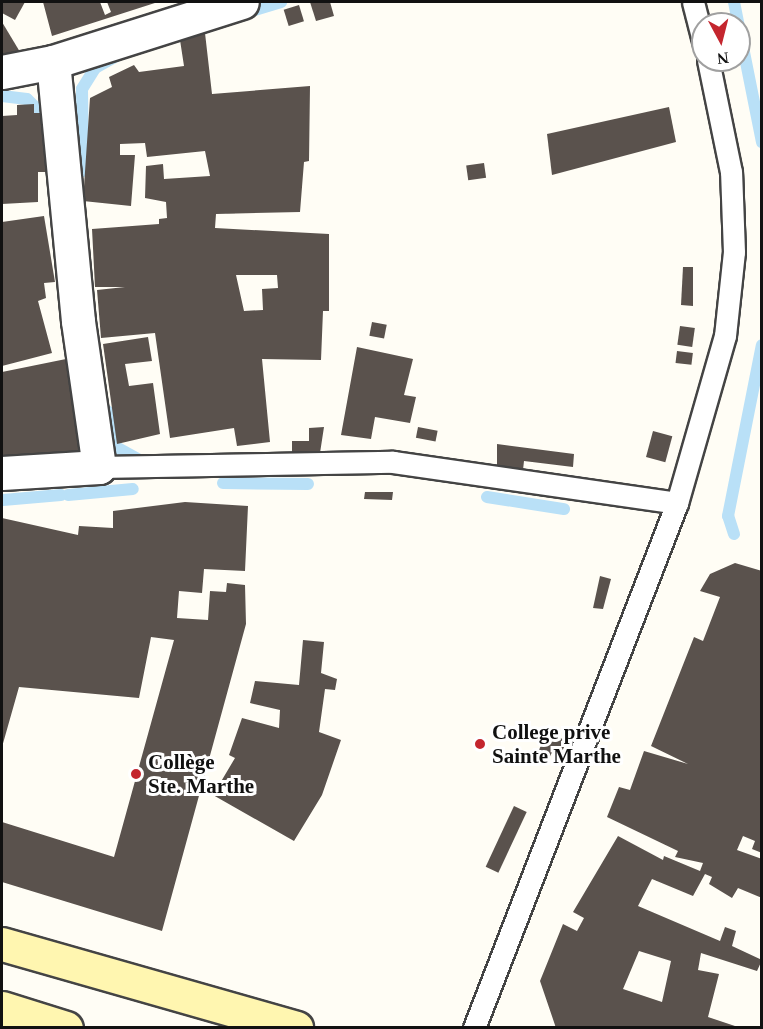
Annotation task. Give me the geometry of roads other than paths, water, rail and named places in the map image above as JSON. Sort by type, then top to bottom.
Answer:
[{"type":"main road","points":[[2,944],[296,1028]]},
{"type":"main road","points":[[2,1008],[66,1028]]},
{"type":"street","points":[[2,72],[53,62],[242,2]]},
{"type":"street","points":[[2,473],[99,467],[78,321],[53,62]]},
{"type":"lane","points":[[474,1028],[677,503],[725,336],[734,252],[731,172],[710,72]]},
{"type":"lane","points":[[99,467],[393,462],[677,503]]},
{"type":"waterway","points":[[242,14],[281,2]]},
{"type":"waterway","points":[[734,2],[762,142]]},
{"type":"waterway","points":[[83,171],[82,89],[95,68],[115,57]]},
{"type":"waterway","points":[[2,96],[27,99],[49,121]]},
{"type":"waterway","points":[[734,534],[728,516],[762,345]]},
{"type":"waterway","points":[[107,411],[116,447],[141,461]]},
{"type":"waterway","points":[[223,483],[308,484]]},
{"type":"waterway","points":[[68,495],[133,489]]},
{"type":"waterway","points":[[3,500],[61,495]]},
{"type":"waterway","points":[[487,497],[564,509]]},
{"type":"place","name":"College prive Sainte Marthe","points":[[480,744]]},
{"type":"place","name":"Collège Ste. Marthe","points":[[136,774]]}]
